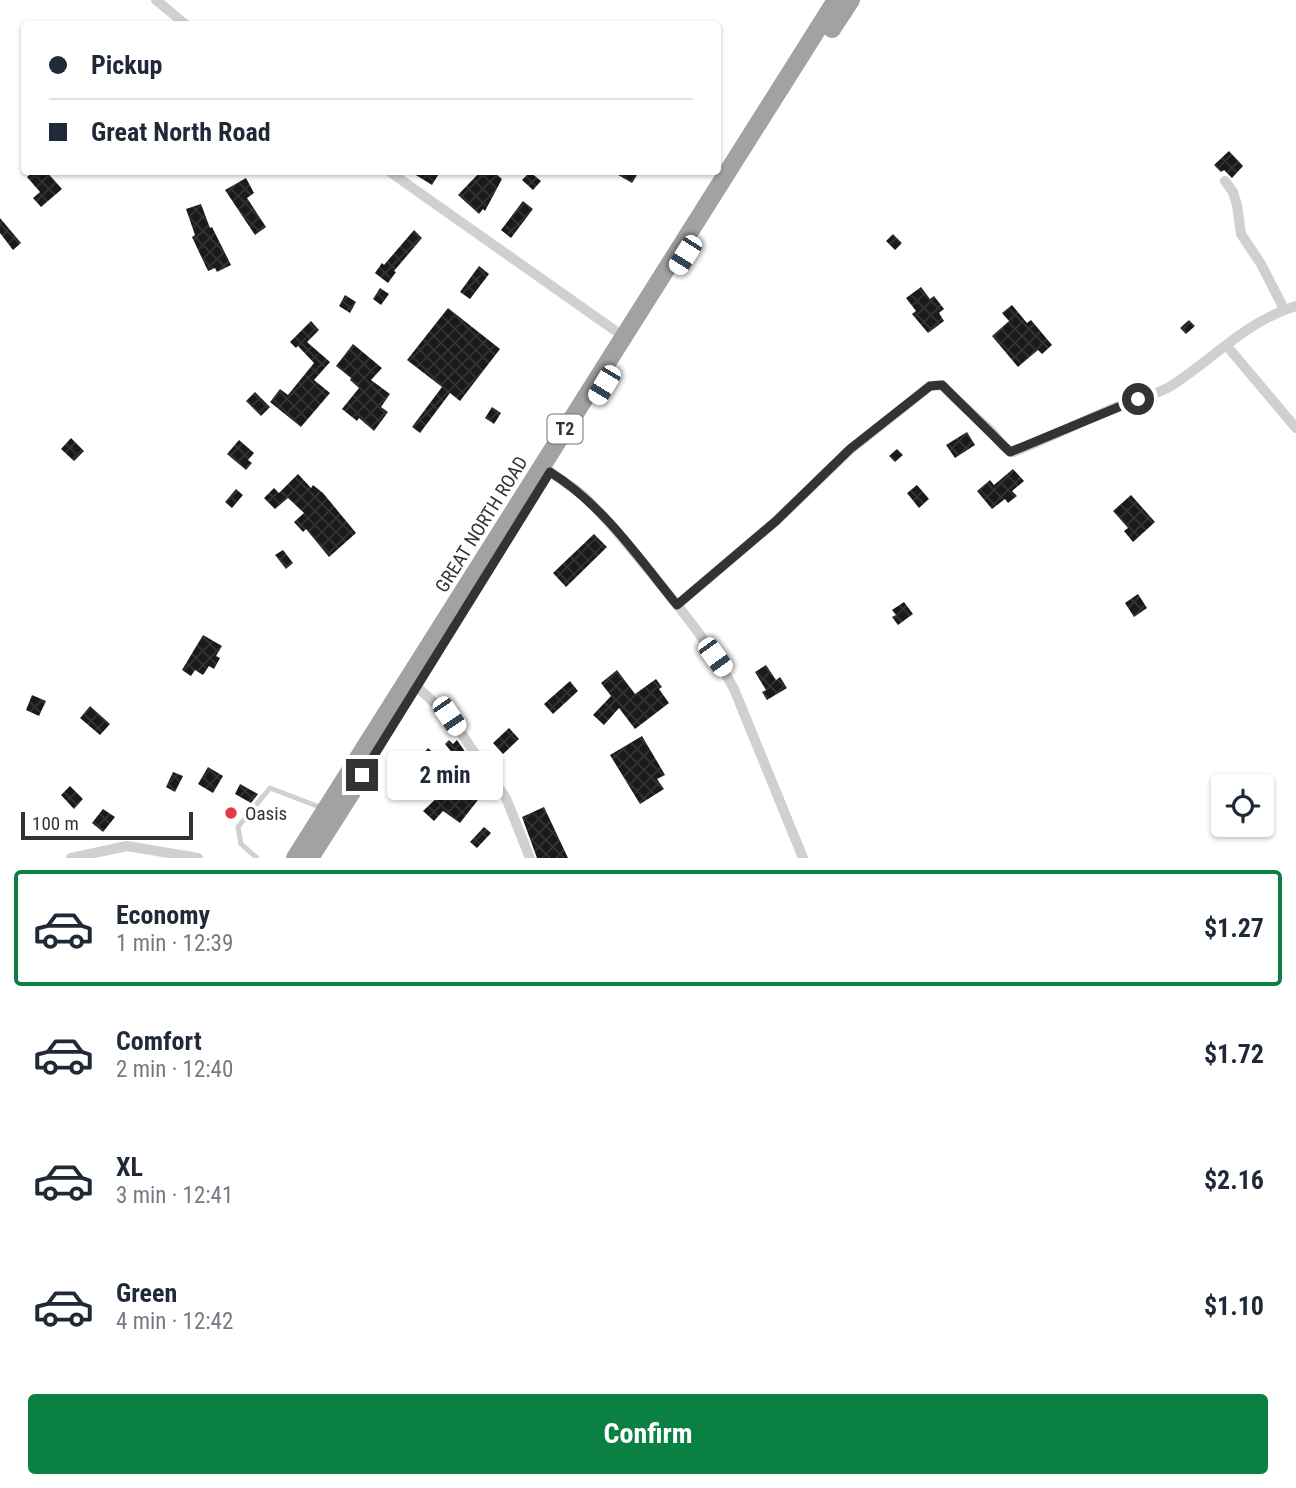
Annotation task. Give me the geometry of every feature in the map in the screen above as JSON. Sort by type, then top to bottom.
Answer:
[{"type":"highway","name":"GREAT NORTH ROAD","points":[[310,858],[332,812],[836,0]]},
{"type":"highway","name":"GREAT NORTH ROAD","points":[[627,339],[851,0]]},
{"type":"highway","name":"GREAT NORTH ROAD","points":[[295,858],[332,812],[417,687],[546,469]]},
{"type":"street","points":[[156,0],[181,21]]},
{"type":"street","points":[[394,175],[627,339]]},
{"type":"street","points":[[1225,181],[1233,192],[1241,234],[1261,264],[1284,309]]},
{"type":"street","points":[[677,605],[776,521],[850,449],[930,386],[942,385],[965,409],[990,429],[1008,451],[1013,452],[1118,406],[1158,392],[1182,378],[1226,345],[1284,309],[1296,306]]},
{"type":"street","points":[[1226,345],[1296,428]]},
{"type":"street","points":[[546,469],[573,486],[593,506],[677,605],[724,670],[803,858]]},
{"type":"street","points":[[417,687],[449,716],[506,798],[530,858]]},
{"type":"street","points":[[71,858],[127,846],[198,858]]},
{"type":"lane","points":[[257,858],[242,844],[238,827],[270,788],[332,812]]},
{"type":"building","points":[[1229,151],[1243,166],[1232,178],[1214,165]]},
{"type":"building","points":[[50,175],[62,189],[41,207],[33,198],[40,192],[27,177]]},
{"type":"building","points":[[416,175],[438,175],[432,185]]},
{"type":"building","points":[[477,175],[497,175],[502,179],[485,211],[483,209],[479,214],[458,195]]},
{"type":"building","points":[[527,175],[534,175],[541,181],[533,190],[522,180]]},
{"type":"building","points":[[618,175],[637,175],[632,183]]},
{"type":"building","points":[[246,178],[254,193],[247,198],[266,227],[255,235],[225,190]]},
{"type":"building","points":[[523,201],[533,209],[511,238],[501,230]]},
{"type":"building","points":[[201,204],[210,228],[212,227],[231,265],[217,272],[215,268],[208,271],[192,237],[195,235],[186,209]]},
{"type":"building","points":[[0,218],[21,243],[13,250],[0,233]]},
{"type":"building","points":[[414,230],[422,238],[394,271],[396,272],[388,283],[375,273]]},
{"type":"building","points":[[893,234],[902,243],[895,250],[886,241]]},
{"type":"building","points":[[479,266],[489,274],[470,299],[460,292]]},
{"type":"building","points":[[921,287],[930,299],[934,296],[944,309],[939,313],[944,321],[928,333],[912,314],[916,311],[906,298]]},
{"type":"building","points":[[380,288],[389,294],[381,305],[373,299]]},
{"type":"building","points":[[345,295],[356,302],[350,313],[339,306]]},
{"type":"building","points":[[1012,305],[1027,323],[1031,320],[1052,345],[1042,354],[1038,350],[1018,367],[992,336],[1009,321],[1002,313]]},
{"type":"building","points":[[448,308],[500,349],[460,401],[450,393],[420,433],[412,427],[442,387],[407,360]]},
{"type":"building","points":[[1189,320],[1195,326],[1186,334],[1180,328]]},
{"type":"building","points":[[311,321],[319,330],[307,342],[330,362],[314,380],[330,393],[301,427],[270,402],[280,389],[288,395],[314,363],[298,346],[296,348],[290,342]]},
{"type":"building","points":[[353,344],[382,368],[371,380],[390,394],[381,407],[388,412],[374,431],[359,418],[357,421],[342,409],[359,388],[336,366]]},
{"type":"building","points":[[255,392],[270,407],[261,416],[246,401]]},
{"type":"building","points":[[492,407],[501,413],[494,424],[485,418]]},
{"type":"building","points":[[967,432],[975,445],[955,458],[946,445]]},
{"type":"building","points":[[71,438],[84,451],[74,461],[61,449]]},
{"type":"building","points":[[239,440],[254,453],[248,460],[252,463],[246,470],[227,454]]},
{"type":"building","points":[[897,449],[903,455],[895,462],[889,456]]},
{"type":"building","points":[[1013,469],[1024,481],[1012,491],[1017,496],[1008,503],[1005,499],[992,509],[977,491],[990,480],[994,485]]},
{"type":"building","points":[[298,474],[311,488],[313,485],[323,493],[356,533],[329,557],[306,529],[303,532],[294,522],[304,513],[288,498],[275,509],[264,498],[274,488],[279,493]]},
{"type":"building","points":[[917,485],[929,499],[919,508],[907,493]]},
{"type":"building","points":[[236,489],[243,495],[232,508],[225,502]]},
{"type":"building","points":[[1131,495],[1155,522],[1133,542],[1124,531],[1128,528],[1113,511]]},
{"type":"building","points":[[594,534],[607,547],[566,587],[553,573]]},
{"type":"building","points":[[283,550],[293,563],[286,569],[275,555]]},
{"type":"building","points":[[1138,594],[1147,608],[1134,617],[1125,603]]},
{"type":"building","points":[[904,602],[913,614],[898,625],[892,617],[896,615],[892,610]]},
{"type":"building","points":[[203,635],[222,646],[216,656],[220,658],[214,669],[209,666],[203,675],[195,670],[191,676],[182,670]]},
{"type":"building","points":[[766,665],[776,680],[780,677],[787,688],[767,700],[762,692],[766,690],[755,672]]},
{"type":"building","points":[[617,670],[635,694],[656,679],[662,687],[659,689],[669,703],[635,729],[619,708],[604,725],[593,715],[611,696],[601,683]]},
{"type":"building","points":[[570,681],[578,691],[553,714],[544,704]]},
{"type":"building","points":[[32,695],[46,701],[39,716],[26,710]]},
{"type":"building","points":[[90,706],[110,724],[100,735],[80,718]]},
{"type":"building","points":[[509,728],[519,739],[503,754],[493,743]]},
{"type":"building","points":[[642,736],[665,775],[657,779],[664,789],[640,804],[610,755]]},
{"type":"building","points":[[449,740],[453,744],[457,740],[466,753],[464,754],[487,784],[478,793],[481,796],[460,823],[443,811],[434,821],[423,811],[462,774],[458,771],[463,766],[445,744]]},
{"type":"building","points":[[428,748],[437,756],[428,766],[419,758]]},
{"type":"building","points":[[208,767],[223,776],[213,793],[198,784]]},
{"type":"building","points":[[173,772],[183,776],[175,792],[166,787]]},
{"type":"building","points":[[240,784],[258,794],[251,803],[235,794]]},
{"type":"building","points":[[70,786],[83,799],[74,809],[61,795]]},
{"type":"building","points":[[544,807],[568,858],[537,858],[522,817]]},
{"type":"building","points":[[103,809],[115,817],[103,832],[92,823]]},
{"type":"building","points":[[484,827],[491,833],[477,848],[470,842]]},
{"type":"place","name":"Oasis","points":[[231,813]]},
{"type":"route","points":[[362,775],[550,472],[584,496],[677,605],[803,497],[850,449],[930,386],[942,385],[958,403],[990,429],[1010,452],[1138,399]]}]
